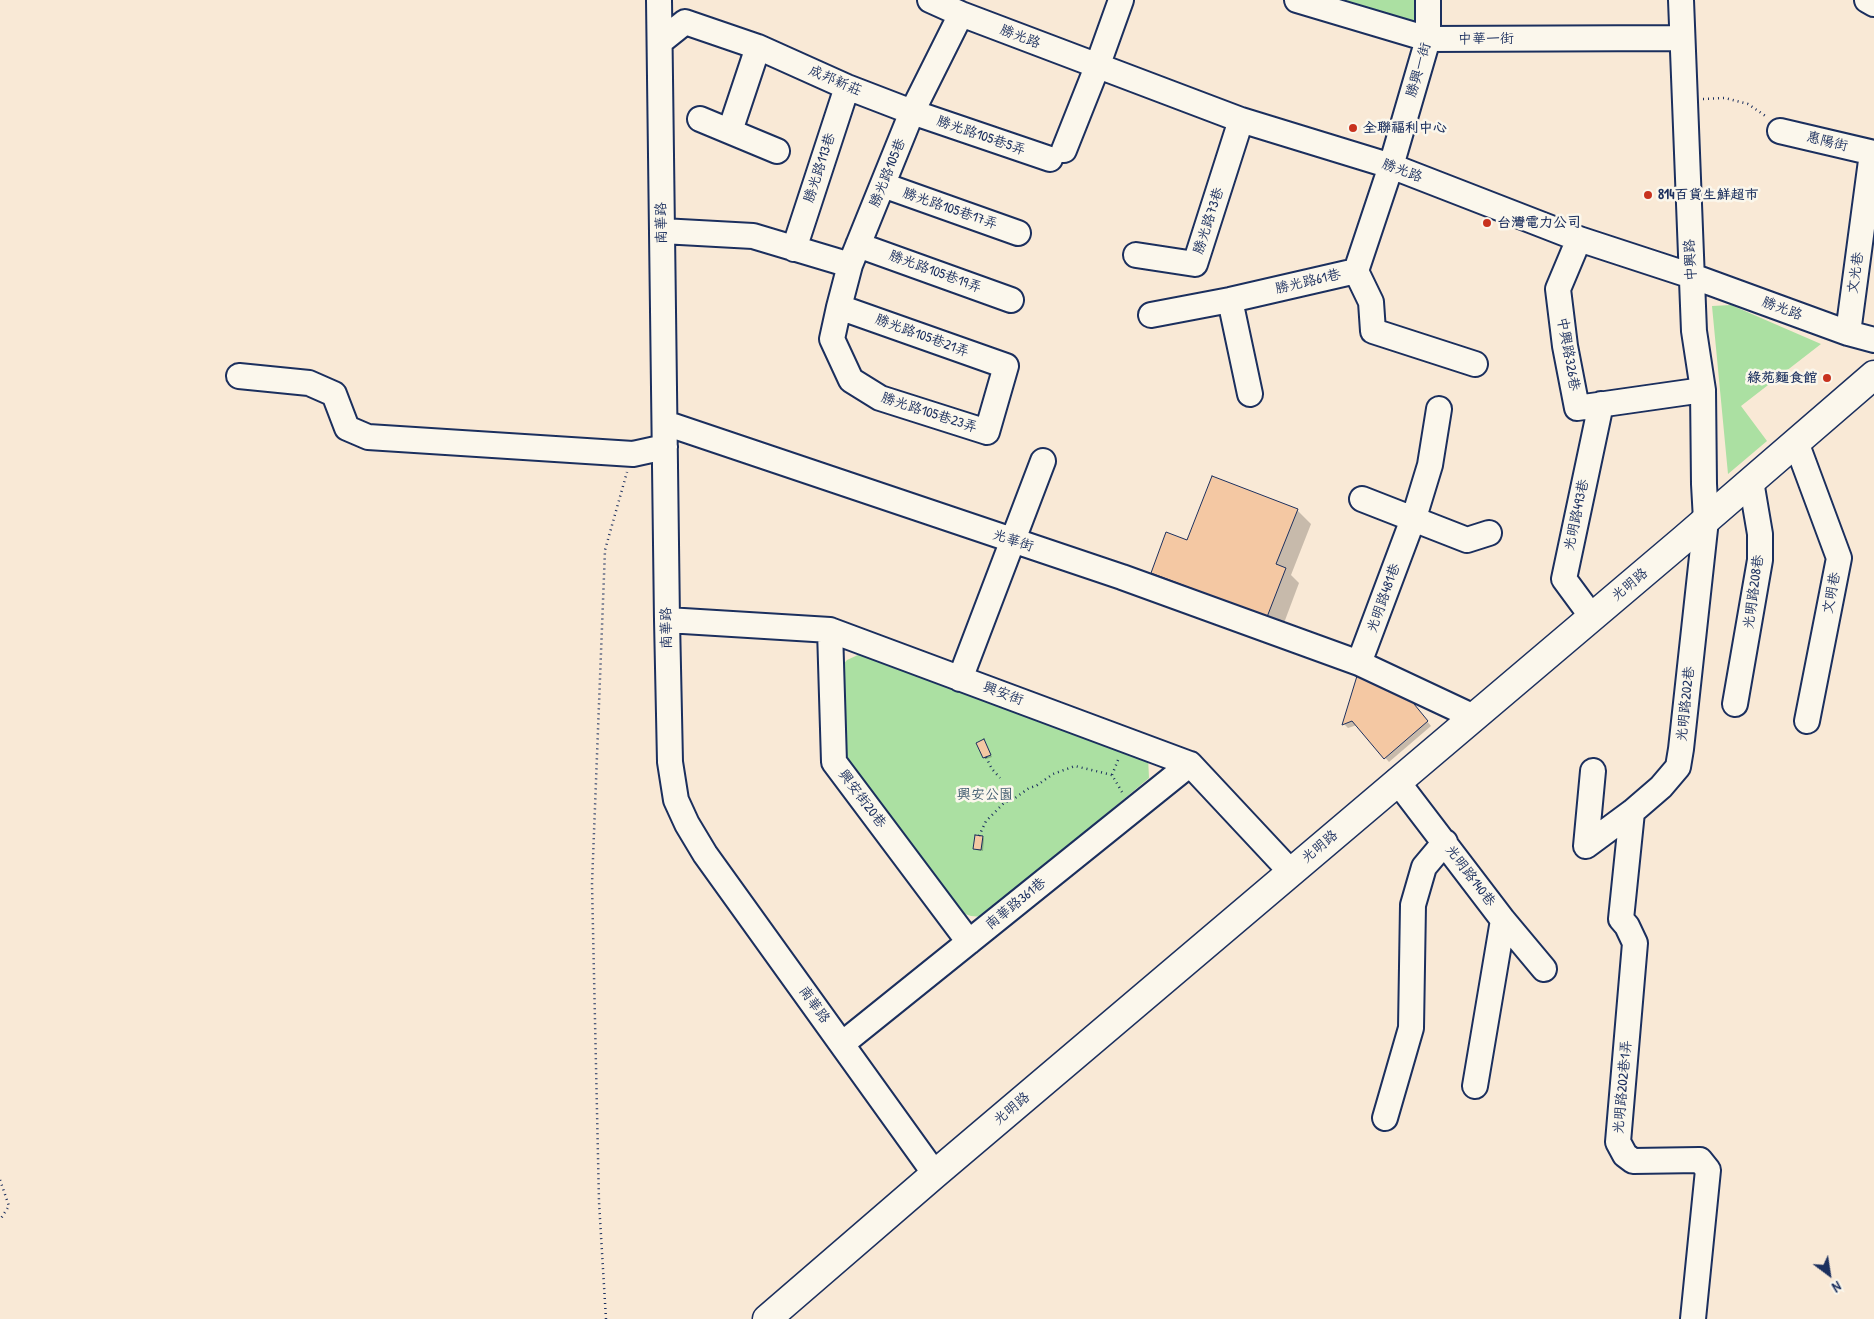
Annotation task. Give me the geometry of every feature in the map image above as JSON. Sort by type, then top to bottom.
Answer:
[{"type":"main road","name":"光明路","points":[[768,1319],[935,1174],[1706,520],[1874,375]]},
{"type":"street","name":"南華路","points":[[659,0],[670,762],[676,800],[687,824],[705,854],[935,1174]]},
{"type":"street","name":"勝光路","points":[[930,0],[1097,67],[1240,120],[1391,166],[1579,239],[1692,276],[1848,333],[1874,340]]},
{"type":"street","points":[[1097,67],[1121,0]]},
{"type":"street","name":"中華一街","points":[[1296,0],[1428,39],[1681,38]]},
{"type":"street","name":"勝興一街","points":[[1391,166],[1428,39],[1428,0]]},
{"type":"street","name":"中興路","points":[[1680,0],[1694,331],[1703,390],[1706,520]]},
{"type":"street","points":[[1867,0],[1874,4]]},
{"type":"street","name":"勝光路105巷","points":[[832,339],[854,255],[912,112],[961,14]]},
{"type":"street","name":"成邦新莊","points":[[660,42],[684,22],[758,47],[847,87],[912,112]]},
{"type":"street","points":[[730,131],[758,47]]},
{"type":"street","name":"勝光路105巷5弄","points":[[912,112],[1057,154],[1097,67]]},
{"type":"street","name":"勝光路113巷","points":[[794,249],[847,87]]},
{"type":"street","points":[[700,119],[776,151]]},
{"type":"street","name":"勝光路73巷","points":[[1136,255],[1195,264],[1240,120]]},
{"type":"street","name":"惠陽街","points":[[1780,131],[1873,153]]},
{"type":"street","name":"文光巷","points":[[1848,333],[1873,153]]},
{"type":"street","name":"勝光路61巷","points":[[1151,315],[1230,300],[1356,271],[1391,166]]},
{"type":"street","name":"勝光路105巷17弄","points":[[883,185],[1018,233]]},
{"type":"street","name":"勝光路105巷19弄","points":[[662,231],[753,236],[794,249],[854,255],[1011,300]]},
{"type":"street","name":"中興路326巷","points":[[1579,239],[1558,289],[1565,346],[1578,408],[1703,390]]},
{"type":"street","points":[[1356,271],[1371,302],[1373,331],[1475,364]]},
{"type":"street","points":[[1230,300],[1250,394]]},
{"type":"street","name":"勝光路105巷21弄","points":[[840,307],[1006,366]]},
{"type":"street","name":"勝光路105巷23弄","points":[[832,339],[851,380],[880,398],[987,432],[1006,366]]},
{"type":"street","points":[[239,376],[309,383],[334,394],[347,428],[368,437],[633,454],[666,448]]},
{"type":"street","name":"光明路493巷","points":[[1592,617],[1564,579],[1600,404]]},
{"type":"street","name":"光明路481巷","points":[[1359,663],[1413,519],[1430,465],[1439,410]]},
{"type":"street","name":"光華街","points":[[665,423],[1122,577],[1359,663]]},
{"type":"street","name":"文明巷","points":[[1796,442],[1839,558],[1807,721]]},
{"type":"street","points":[[960,678],[1043,460]]},
{"type":"street","name":"光明路208巷","points":[[1735,704],[1760,560],[1760,534],[1751,481]]},
{"type":"street","points":[[1362,500],[1467,540],[1489,533]]},
{"type":"street","name":"光明路202巷","points":[[1593,771],[1586,846],[1632,812],[1661,787],[1678,767],[1706,520]]},
{"type":"street","name":"興安街","points":[[667,620],[830,630],[1190,764],[1291,872]]},
{"type":"street","name":"興安街20巷","points":[[830,630],[834,762],[969,942]]},
{"type":"street","points":[[1359,663],[1474,717]]},
{"type":"street","name":"南華路361巷","points":[[842,1044],[1190,764]]},
{"type":"street","name":"光明路140巷","points":[[1397,781],[1503,920],[1544,969]]},
{"type":"street","name":"光明路202巷1弄","points":[[1632,812],[1621,919],[1627,926],[1635,943],[1618,1142],[1625,1155],[1633,1161],[1700,1160],[1708,1170],[1693,1319]]},
{"type":"street","points":[[1385,1118],[1411,1028],[1413,905],[1424,867],[1445,842]]},
{"type":"street","points":[[1475,1086],[1503,920]]},
{"type":"path","points":[[1684,99],[1725,98],[1748,104],[1768,118],[1780,131]]},
{"type":"path","points":[[606,1319],[599,1202],[592,884],[605,550],[633,454]]},
{"type":"path","points":[[986,757],[1000,778]]},
{"type":"path","points":[[1112,775],[1118,760]]},
{"type":"path","points":[[979,836],[986,820],[1005,802],[1011,801],[1053,774],[1075,766],[1112,775],[1122,792]]},
{"type":"path","points":[[0,1180],[9,1206],[0,1220]]},
{"type":"green space","points":[[1316,0],[1422,0],[1423,33]]},
{"type":"green space","points":[[1731,305],[1821,344],[1741,406],[1767,441],[1728,474],[1712,306]]},
{"type":"green space","name":"興安公園","points":[[860,654],[1148,757],[1149,778],[983,917],[959,912],[846,760],[843,746],[840,668],[847,660]]},
{"type":"building","points":[[1212,476],[1298,509],[1276,564],[1286,568],[1267,617],[1151,573],[1166,532],[1187,540]]},
{"type":"building","points":[[1357,676],[1405,693],[1428,721],[1384,759],[1352,721],[1342,725]]},
{"type":"building","points":[[984,739],[991,755],[983,758],[976,743]]},
{"type":"building","points":[[975,835],[983,836],[981,850],[973,849]]},
{"type":"place","name":"全聯福利中心","points":[[1353,128]]},
{"type":"place","name":"814百貨生鮮超市","points":[[1648,195]]},
{"type":"place","name":"台灣電力公司","points":[[1487,223]]},
{"type":"place","name":"綠苑麵食館","points":[[1827,378]]}]
